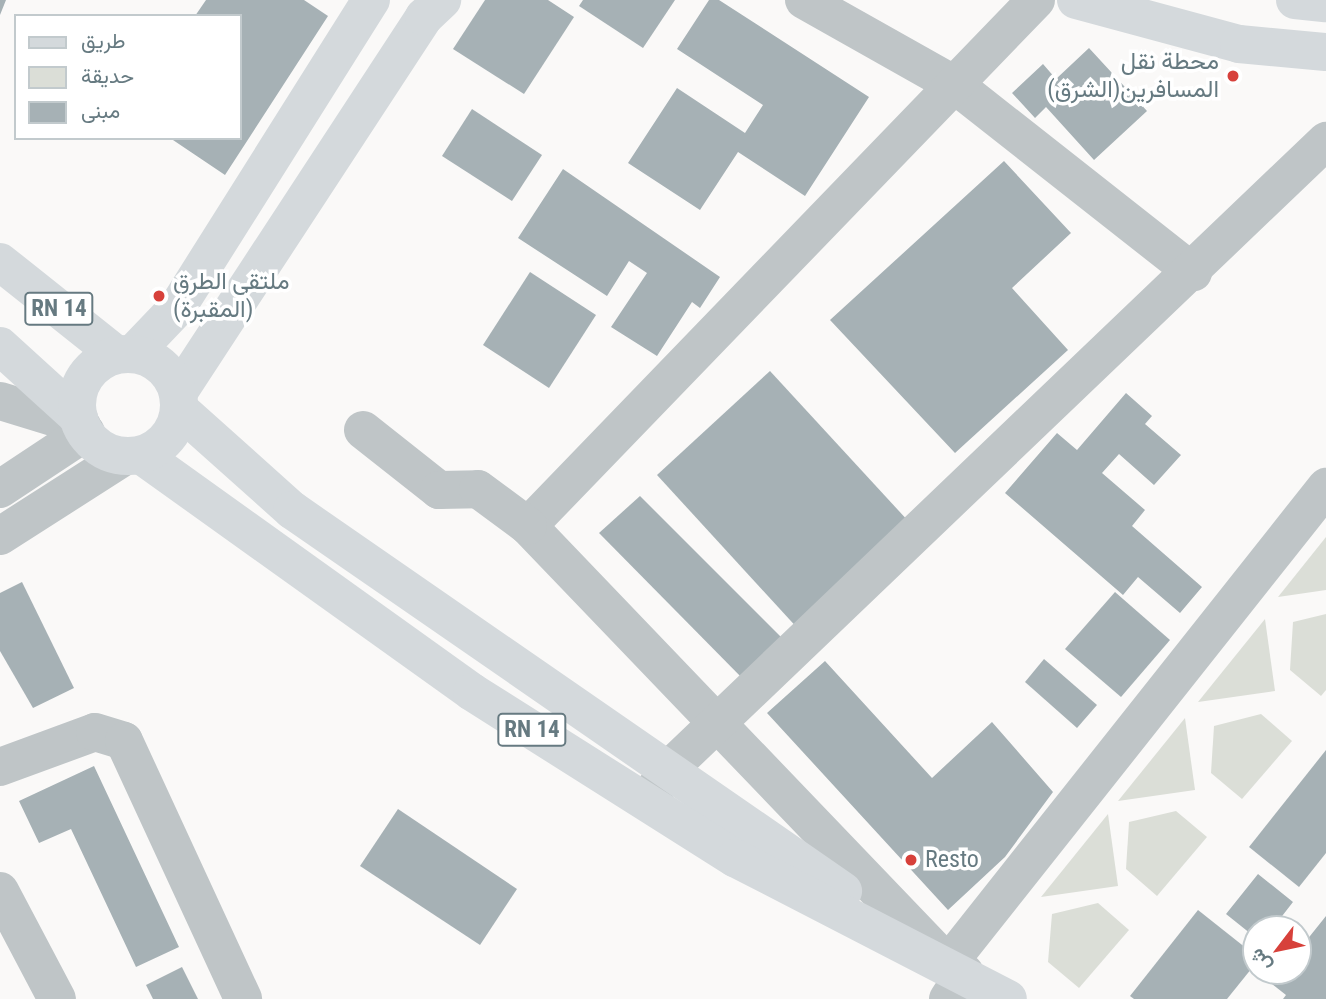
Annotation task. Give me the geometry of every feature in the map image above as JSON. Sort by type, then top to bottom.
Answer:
[{"type":"main road","points":[[371,0],[177,308],[125,355],[102,361],[81,386],[82,425],[110,452],[133,455],[167,438],[179,401],[424,16],[442,0]]},
{"type":"main road","points":[[1076,0],[1239,44],[1326,52]]},
{"type":"main road","points":[[1295,0],[1326,3]]},
{"type":"main road","name":"RN 14","points":[[0,262],[125,355]]},
{"type":"main road","name":"RN 14","points":[[0,346],[82,425]]},
{"type":"main road","points":[[125,355],[162,366],[179,401]]},
{"type":"main road","name":"RN 14","points":[[179,401],[292,510],[669,769],[954,979]]},
{"type":"main road","name":"RN 14","points":[[133,455],[472,692],[735,858],[954,979],[1008,999]]},
{"type":"street","points":[[804,0],[954,85],[1194,272]]},
{"type":"street","points":[[528,526],[1036,0]]},
{"type":"street","points":[[646,802],[669,769],[1194,272],[1326,141]]},
{"type":"street","points":[[0,401],[82,425]]},
{"type":"street","points":[[0,489],[82,425]]},
{"type":"street","points":[[363,430],[439,489],[478,489],[528,526],[719,722],[954,979],[1326,487]]},
{"type":"street","points":[[0,536],[133,455]]},
{"type":"street","points":[[0,767],[95,732],[124,741],[243,999]]},
{"type":"street","points":[[0,891],[57,999]]},
{"type":"green space","points":[[1326,537],[1326,590],[1278,597]]},
{"type":"green space","points":[[1326,614],[1326,690],[1321,696],[1290,670],[1293,622]]},
{"type":"green space","points":[[1265,619],[1275,691],[1198,702]]},
{"type":"green space","points":[[1261,714],[1292,741],[1242,799],[1211,773],[1214,726]]},
{"type":"green space","points":[[1185,718],[1195,790],[1118,801]]},
{"type":"green space","points":[[1176,811],[1207,837],[1157,896],[1126,869],[1129,822]]},
{"type":"green space","points":[[1108,814],[1118,886],[1041,897]]},
{"type":"green space","points":[[1098,903],[1129,930],[1079,988],[1048,962],[1052,914]]},
{"type":"building","points":[[0,0],[6,0],[0,15]]},
{"type":"building","points":[[206,0],[304,0],[328,16],[225,175],[173,140],[242,140],[242,14],[196,14]]},
{"type":"building","points":[[485,0],[548,0],[574,17],[524,94],[453,49]]},
{"type":"building","points":[[583,0],[675,0],[643,48],[579,6]]},
{"type":"building","points":[[709,0],[719,0],[869,97],[805,196],[738,152],[700,210],[628,163],[677,88],[745,133],[763,105],[677,49]]},
{"type":"building","points":[[1089,48],[1147,111],[1094,160],[1046,107],[1035,118],[1012,93],[1043,64],[1056,79]]},
{"type":"building","points":[[472,109],[542,155],[512,201],[442,156]]},
{"type":"building","points":[[1004,161],[1071,233],[1012,288],[1068,350],[955,453],[830,320]]},
{"type":"building","points":[[563,169],[720,277],[700,308],[692,302],[657,356],[611,327],[647,273],[629,261],[607,296],[518,238]]},
{"type":"building","points":[[530,272],[596,315],[549,388],[483,345]]},
{"type":"building","points":[[770,371],[910,523],[801,632],[657,475]]},
{"type":"building","points":[[1126,393],[1152,416],[1145,424],[1181,455],[1154,485],[1119,454],[1102,473],[1145,510],[1132,526],[1202,587],[1180,613],[1138,577],[1123,595],[1005,493],[1057,433],[1077,450]]},
{"type":"building","points":[[640,496],[788,644],[746,682],[599,533]]},
{"type":"building","points":[[22,582],[74,688],[33,708],[0,651],[0,593]]},
{"type":"building","points":[[1115,592],[1170,640],[1121,697],[1065,649]]},
{"type":"building","points":[[1044,659],[1097,705],[1077,728],[1025,682]]},
{"type":"building","points":[[825,661],[932,778],[992,722],[1053,792],[1005,857],[948,910],[767,713]]},
{"type":"building","points":[[1326,750],[1326,853],[1299,887],[1249,847]]},
{"type":"building","points":[[94,766],[179,947],[136,967],[71,829],[39,843],[19,801]]},
{"type":"building","points":[[398,809],[517,889],[480,945],[360,866]]},
{"type":"building","points":[[1258,874],[1293,902],[1283,915],[1242,915],[1242,927],[1226,914]]},
{"type":"building","points":[[1198,910],[1242,945],[1242,980],[1227,999],[1134,999],[1130,996]]},
{"type":"building","points":[[1326,916],[1326,999],[1283,999],[1286,995],[1273,985],[1312,985],[1312,934]]},
{"type":"building","points":[[182,967],[198,999],[153,999],[146,985]]},
{"type":"place","name":"محطة نقل المسافرين(الشرق)","points":[[1233,76]]},
{"type":"place","name":"ملتقى الطرق (المقبرة)","points":[[159,296]]},
{"type":"place","name":"Resto","points":[[911,860]]}]
